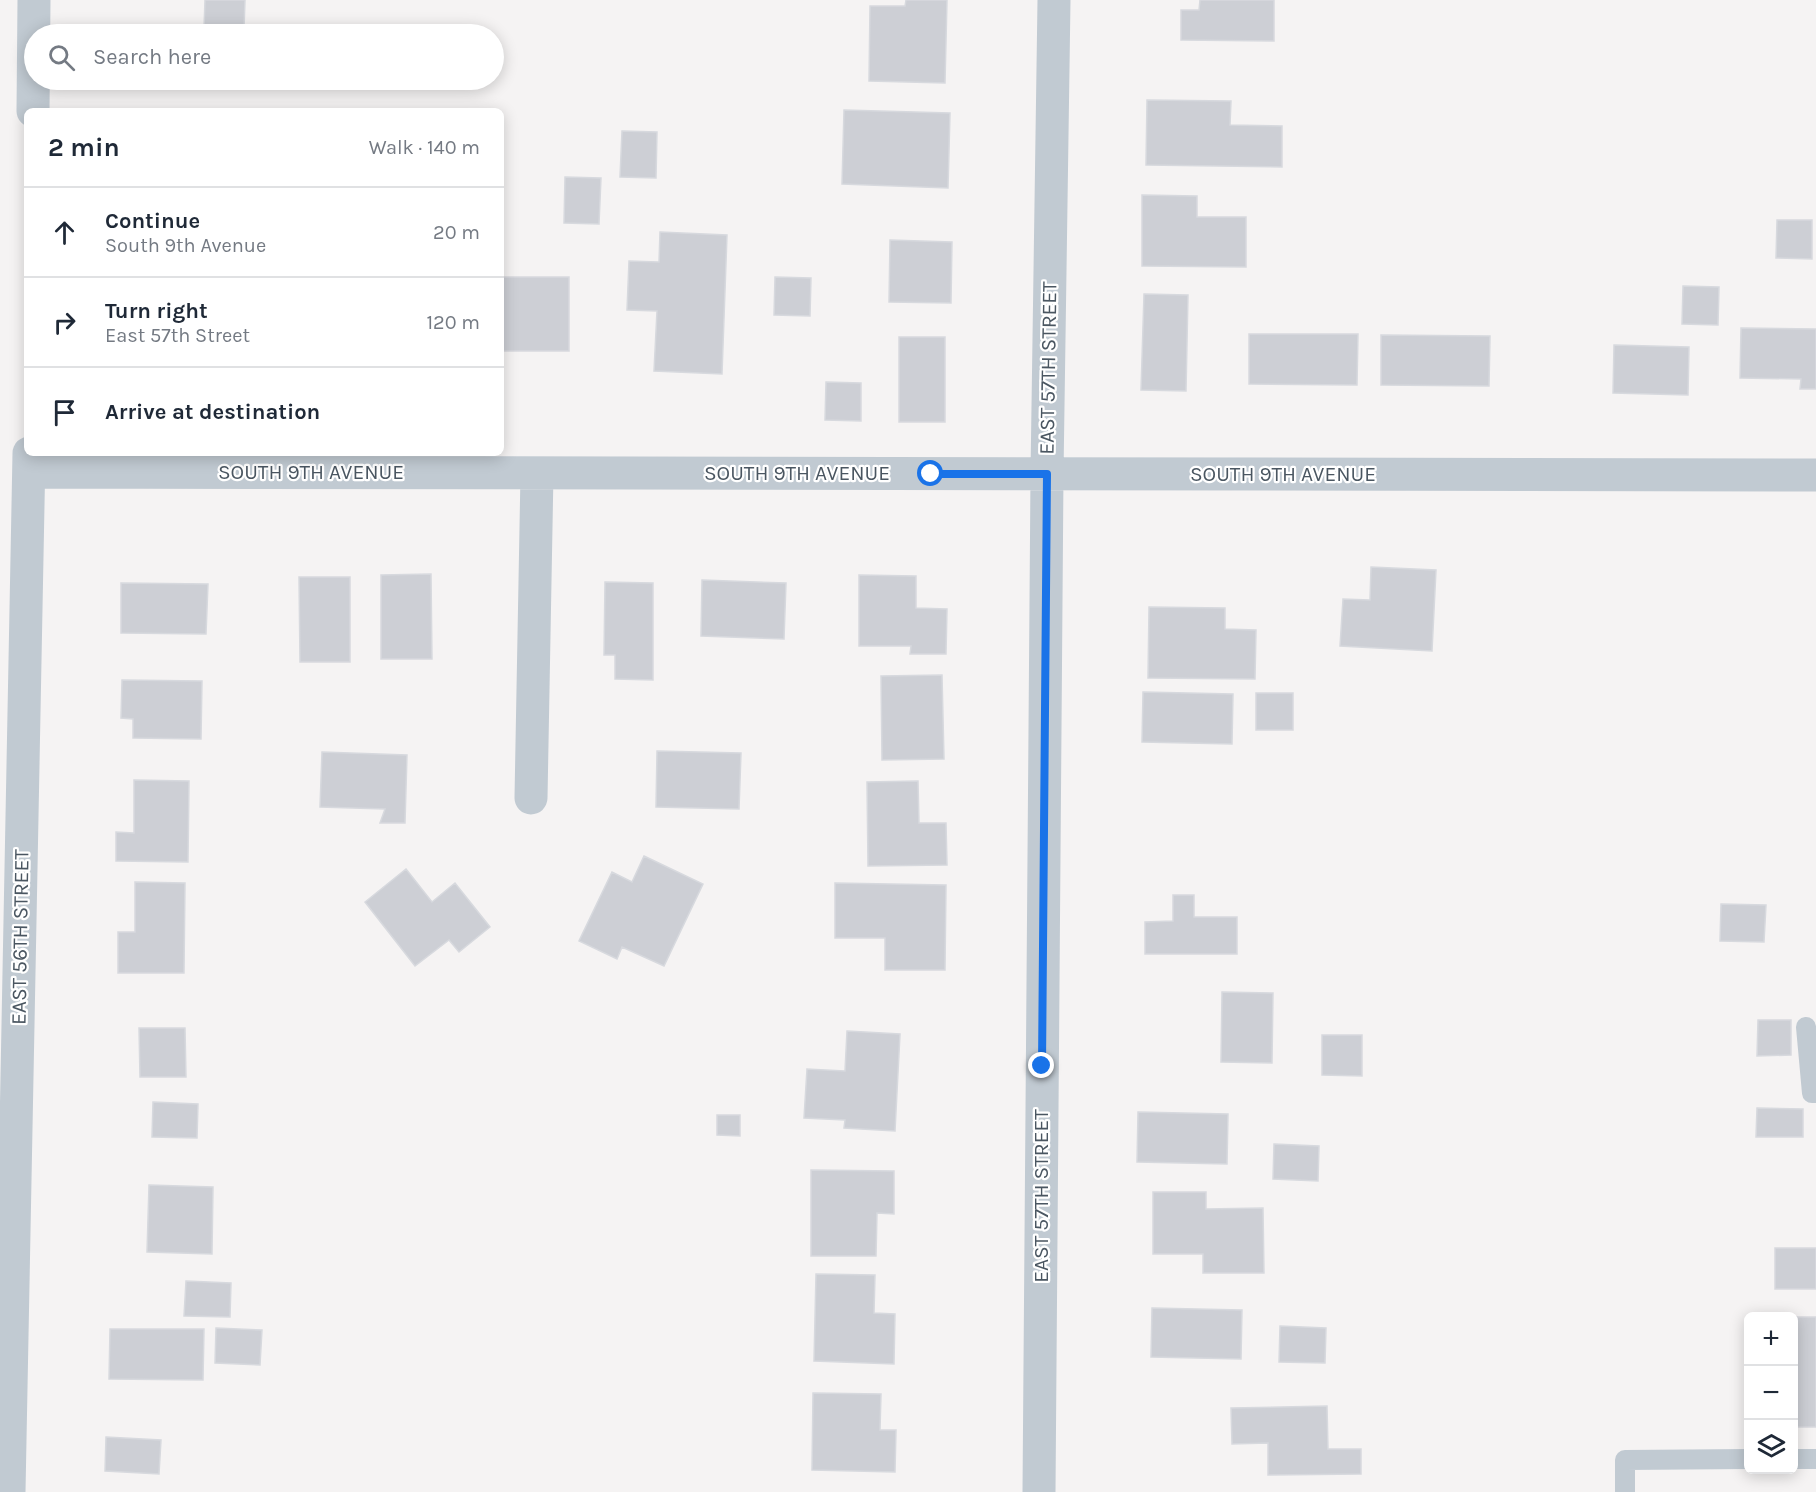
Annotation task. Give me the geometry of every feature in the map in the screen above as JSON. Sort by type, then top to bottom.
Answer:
[{"type":"street","points":[[34,0],[34,24]]},
{"type":"street","name":"EAST 57TH STREET","points":[[1039,1492],[1047,474],[1054,0]]},
{"type":"street","points":[[33,90],[33,108]]},
{"type":"street","name":"SOUTH 9TH AVENUE","points":[[29,462],[537,473],[1816,475]]},
{"type":"street","name":"EAST 56TH STREET","points":[[9,1492],[29,462]]},
{"type":"street","points":[[531,798],[537,473]]},
{"type":"lane","points":[[1806,1027],[1812,1093],[1816,1093]]},
{"type":"lane","points":[[1625,1492],[1625,1460],[1744,1459]]},
{"type":"lane","points":[[1798,1459],[1816,1459]]},
{"type":"building","points":[[205,0],[245,0],[244,24],[204,24]]},
{"type":"building","points":[[906,0],[947,0],[945,83],[869,81],[870,6],[905,6]]},
{"type":"building","points":[[1200,0],[1274,0],[1274,41],[1181,40],[1181,10],[1199,10]]},
{"type":"building","points":[[1147,100],[1231,101],[1230,125],[1282,126],[1282,167],[1146,165]]},
{"type":"building","points":[[844,110],[950,113],[948,188],[842,184]]},
{"type":"building","points":[[622,131],[657,132],[656,178],[620,177]]},
{"type":"building","points":[[565,177],[601,178],[599,224],[564,223]]},
{"type":"building","points":[[1142,195],[1197,196],[1197,217],[1246,217],[1246,267],[1142,266]]},
{"type":"building","points":[[1777,220],[1812,220],[1812,259],[1776,258]]},
{"type":"building","points":[[660,232],[727,235],[722,374],[654,371],[657,311],[627,310],[629,261],[659,262]]},
{"type":"building","points":[[890,240],[952,242],[951,303],[889,302]]},
{"type":"building","points":[[504,277],[569,277],[569,351],[504,351]]},
{"type":"building","points":[[775,277],[811,278],[810,316],[774,315]]},
{"type":"building","points":[[1683,286],[1719,287],[1718,325],[1682,324]]},
{"type":"building","points":[[1144,294],[1188,295],[1186,391],[1141,390]]},
{"type":"building","points":[[1741,328],[1816,329],[1816,389],[1800,389],[1801,379],[1740,378]]},
{"type":"building","points":[[1249,334],[1358,334],[1357,385],[1249,384]]},
{"type":"building","points":[[1381,335],[1490,336],[1489,386],[1381,385]]},
{"type":"building","points":[[899,337],[945,337],[945,422],[899,422]]},
{"type":"building","points":[[1614,345],[1689,347],[1688,395],[1613,393]]},
{"type":"building","points":[[826,382],[861,383],[861,421],[825,420]]},
{"type":"building","points":[[1371,567],[1436,570],[1432,651],[1340,646],[1343,599],[1370,600]]},
{"type":"building","points":[[431,574],[432,659],[381,659],[381,575]]},
{"type":"building","points":[[859,575],[916,576],[916,608],[947,609],[946,654],[910,654],[911,646],[859,646]]},
{"type":"building","points":[[299,577],[350,577],[350,662],[300,662]]},
{"type":"building","points":[[702,580],[786,583],[784,639],[701,636]]},
{"type":"building","points":[[605,582],[653,583],[653,680],[615,679],[615,655],[604,655]]},
{"type":"building","points":[[121,583],[208,584],[206,634],[121,633]]},
{"type":"building","points":[[1149,607],[1225,608],[1225,629],[1256,630],[1255,679],[1148,678]]},
{"type":"building","points":[[942,675],[944,759],[882,760],[881,676]]},
{"type":"building","points":[[122,680],[202,681],[201,739],[133,738],[133,719],[121,718]]},
{"type":"building","points":[[1143,692],[1233,694],[1232,744],[1142,742]]},
{"type":"building","points":[[1256,693],[1293,693],[1293,730],[1256,730]]},
{"type":"building","points":[[657,751],[741,753],[739,809],[656,807]]},
{"type":"building","points":[[322,752],[407,755],[405,823],[380,823],[385,809],[320,807]]},
{"type":"building","points":[[134,780],[189,781],[188,862],[116,861],[116,832],[134,833]]},
{"type":"building","points":[[918,781],[919,823],[946,823],[947,865],[868,866],[867,782]]},
{"type":"building","points":[[644,856],[703,884],[664,966],[622,947],[617,959],[579,941],[612,872],[632,882]]},
{"type":"building","points":[[406,869],[432,902],[455,883],[490,927],[459,952],[449,940],[415,966],[365,902]]},
{"type":"building","points":[[135,882],[185,883],[184,973],[118,973],[118,932],[135,932]]},
{"type":"building","points":[[835,883],[946,885],[945,970],[885,970],[885,938],[835,938]]},
{"type":"building","points":[[1173,895],[1194,895],[1194,917],[1237,917],[1237,954],[1145,954],[1145,922],[1173,921]]},
{"type":"building","points":[[1721,904],[1766,905],[1764,942],[1720,941]]},
{"type":"building","points":[[1222,992],[1273,993],[1272,1063],[1221,1062]]},
{"type":"building","points":[[1758,1020],[1791,1020],[1791,1055],[1757,1056]]},
{"type":"building","points":[[139,1028],[185,1028],[186,1077],[140,1077]]},
{"type":"building","points":[[847,1031],[900,1034],[895,1131],[844,1128],[845,1120],[804,1118],[807,1069],[845,1071]]},
{"type":"building","points":[[1322,1035],[1362,1035],[1362,1076],[1322,1075]]},
{"type":"building","points":[[153,1102],[198,1104],[197,1138],[152,1137]]},
{"type":"building","points":[[1757,1108],[1803,1109],[1803,1137],[1756,1137]]},
{"type":"building","points":[[1138,1112],[1228,1114],[1227,1164],[1137,1162]]},
{"type":"building","points":[[717,1115],[740,1115],[740,1136],[717,1135]]},
{"type":"building","points":[[1274,1144],[1319,1146],[1318,1181],[1273,1179]]},
{"type":"building","points":[[811,1170],[894,1171],[894,1214],[877,1213],[876,1256],[811,1256]]},
{"type":"building","points":[[149,1185],[213,1187],[212,1254],[147,1252]]},
{"type":"building","points":[[1153,1192],[1206,1192],[1206,1209],[1263,1208],[1264,1273],[1203,1273],[1203,1254],[1153,1254]]},
{"type":"building","points":[[1775,1248],[1816,1248],[1816,1289],[1775,1289]]},
{"type":"building","points":[[816,1274],[875,1275],[874,1313],[895,1314],[894,1364],[814,1361]]},
{"type":"building","points":[[186,1281],[231,1283],[230,1317],[184,1316]]},
{"type":"building","points":[[1152,1308],[1242,1310],[1241,1359],[1151,1357]]},
{"type":"building","points":[[1798,1317],[1816,1317],[1816,1427],[1798,1427]]},
{"type":"building","points":[[1280,1326],[1326,1328],[1325,1363],[1279,1362]]},
{"type":"building","points":[[216,1328],[262,1330],[260,1365],[215,1363]]},
{"type":"building","points":[[110,1329],[204,1329],[203,1380],[109,1379]]},
{"type":"building","points":[[813,1393],[881,1394],[880,1430],[896,1430],[895,1472],[812,1470]]},
{"type":"building","points":[[1327,1406],[1328,1449],[1361,1449],[1361,1474],[1268,1475],[1268,1443],[1232,1444],[1231,1408]]},
{"type":"building","points":[[106,1437],[161,1440],[159,1474],[105,1471]]},
{"type":"route","points":[[931,474],[1047,474],[1042,1066]]}]
